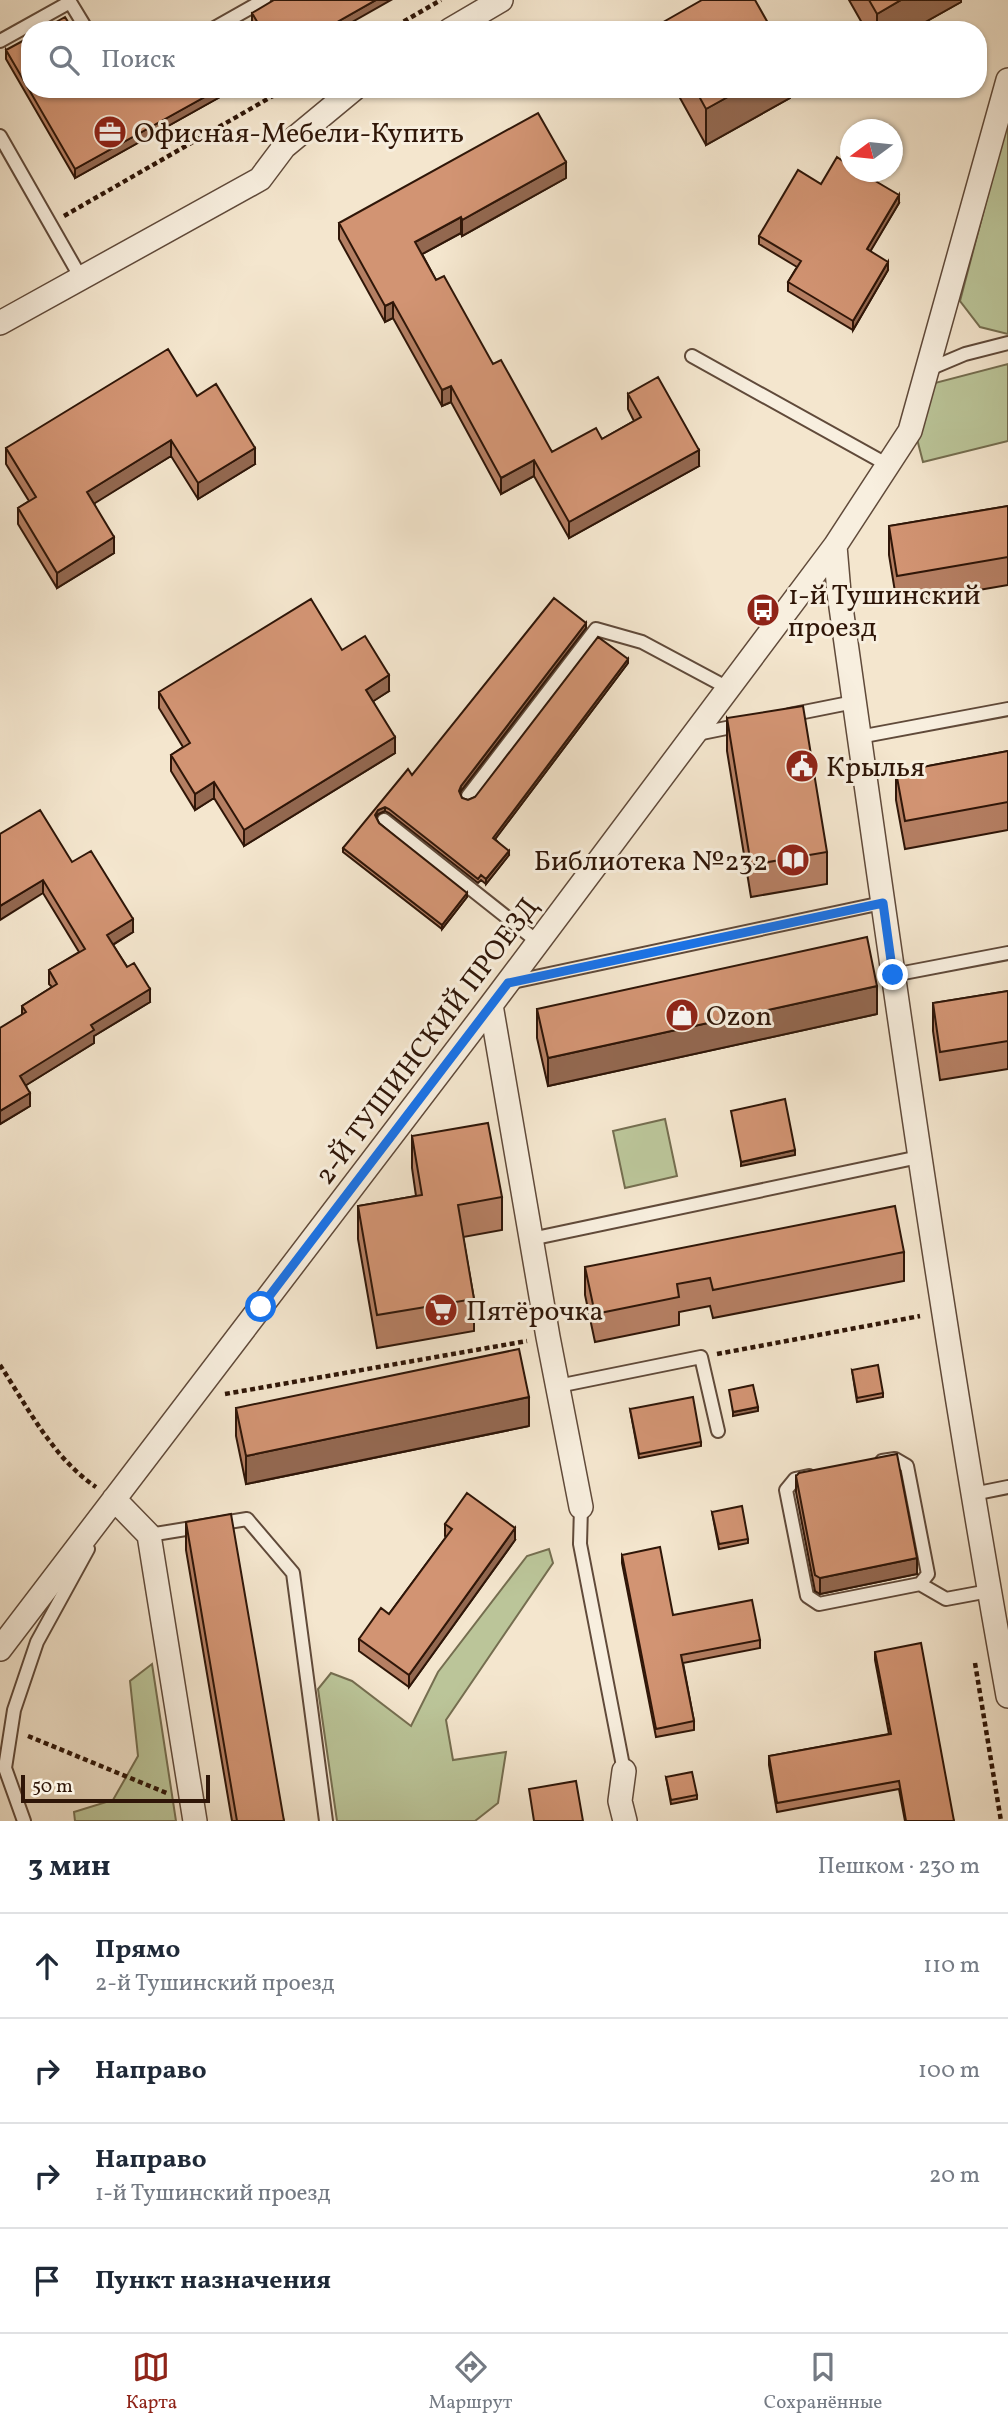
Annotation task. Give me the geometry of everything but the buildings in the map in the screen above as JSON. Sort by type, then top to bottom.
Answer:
[{"type":"street","points":[[465,21],[500,0]]},
{"type":"street","name":"2-Й ТУШИНСКИЙ ПРОЕЗД","points":[[0,1649],[508,983],[729,688],[835,546],[910,431],[1008,80]]},
{"type":"street","points":[[0,323],[260,179],[284,147],[343,98]]},
{"type":"street","points":[[835,546],[854,702],[919,1157],[1008,1696]]},
{"type":"street","points":[[491,1005],[548,1337],[581,1507]]},
{"type":"street","points":[[114,1499],[149,1535],[194,1812]]},
{"type":"street","points":[[624,1771],[620,1801],[625,1821]]},
{"type":"lane","points":[[227,21],[264,0]]},
{"type":"lane","points":[[36,21],[70,2],[82,21]]},
{"type":"lane","points":[[0,41],[21,29]]},
{"type":"lane","points":[[0,136],[81,278]]},
{"type":"lane","points":[[927,370],[965,354],[1008,343]]},
{"type":"lane","points":[[692,356],[888,465]]},
{"type":"lane","points":[[468,796],[596,629],[642,642],[729,688]]},
{"type":"lane","points":[[774,718],[854,702]]},
{"type":"lane","points":[[859,737],[1008,709]]},
{"type":"lane","points":[[694,734],[761,721]]},
{"type":"lane","points":[[384,820],[538,942]]},
{"type":"lane","points":[[508,983],[883,903]]},
{"type":"lane","points":[[893,975],[1008,953]]},
{"type":"lane","points":[[531,1239],[919,1157]]},
{"type":"lane","points":[[558,1386],[701,1357],[718,1431]]},
{"type":"lane","points":[[820,1474],[795,1479],[786,1490],[807,1596],[819,1604],[920,1584],[928,1574],[907,1466],[895,1459],[870,1464]]},
{"type":"lane","points":[[973,1494],[1008,1487]]},
{"type":"lane","points":[[24,1821],[5,1768],[14,1710],[37,1642],[114,1499]]},
{"type":"lane","points":[[581,1507],[580,1544],[624,1771]]},
{"type":"lane","points":[[149,1535],[247,1519],[293,1573],[326,1821]]},
{"type":"lane","points":[[920,1584],[946,1599],[989,1591]]},
{"type":"path","points":[[405,21],[441,0]]},
{"type":"path","points":[[51,224],[269,98]]},
{"type":"path","points":[[190,1400],[548,1337]]},
{"type":"path","points":[[0,1365],[58,1453],[83,1478],[114,1499]]},
{"type":"path","points":[[11,1729],[194,1812]]},
{"type":"green space","points":[[1008,118],[1008,334],[980,327],[960,301]]},
{"type":"green space","points":[[1008,364],[1008,441],[923,462],[916,435],[931,384]]},
{"type":"green space","points":[[665,1119],[677,1176],[625,1188],[613,1131]]},
{"type":"green space","points":[[549,1549],[553,1563],[446,1720],[453,1760],[506,1752],[498,1803],[475,1821],[337,1821],[318,1689],[331,1673],[352,1681],[411,1726],[438,1672],[527,1556]]},
{"type":"green space","points":[[152,1664],[176,1821],[75,1821],[74,1812],[113,1800],[138,1756],[130,1681]]},
{"type":"place","name":"Офисная-Мебели-Купить","points":[[110,132]]},
{"type":"place","name":"1-й Тушинский проезд","points":[[763,610]]},
{"type":"place","name":"Крылья","points":[[802,766]]},
{"type":"place","name":"Библиотека №232","points":[[793,860]]},
{"type":"place","name":"Ozon","points":[[682,1015]]},
{"type":"place","name":"Пятёрочка","points":[[441,1310]]},
{"type":"route","points":[[261,1307],[508,983],[883,903],[893,975]]}]
